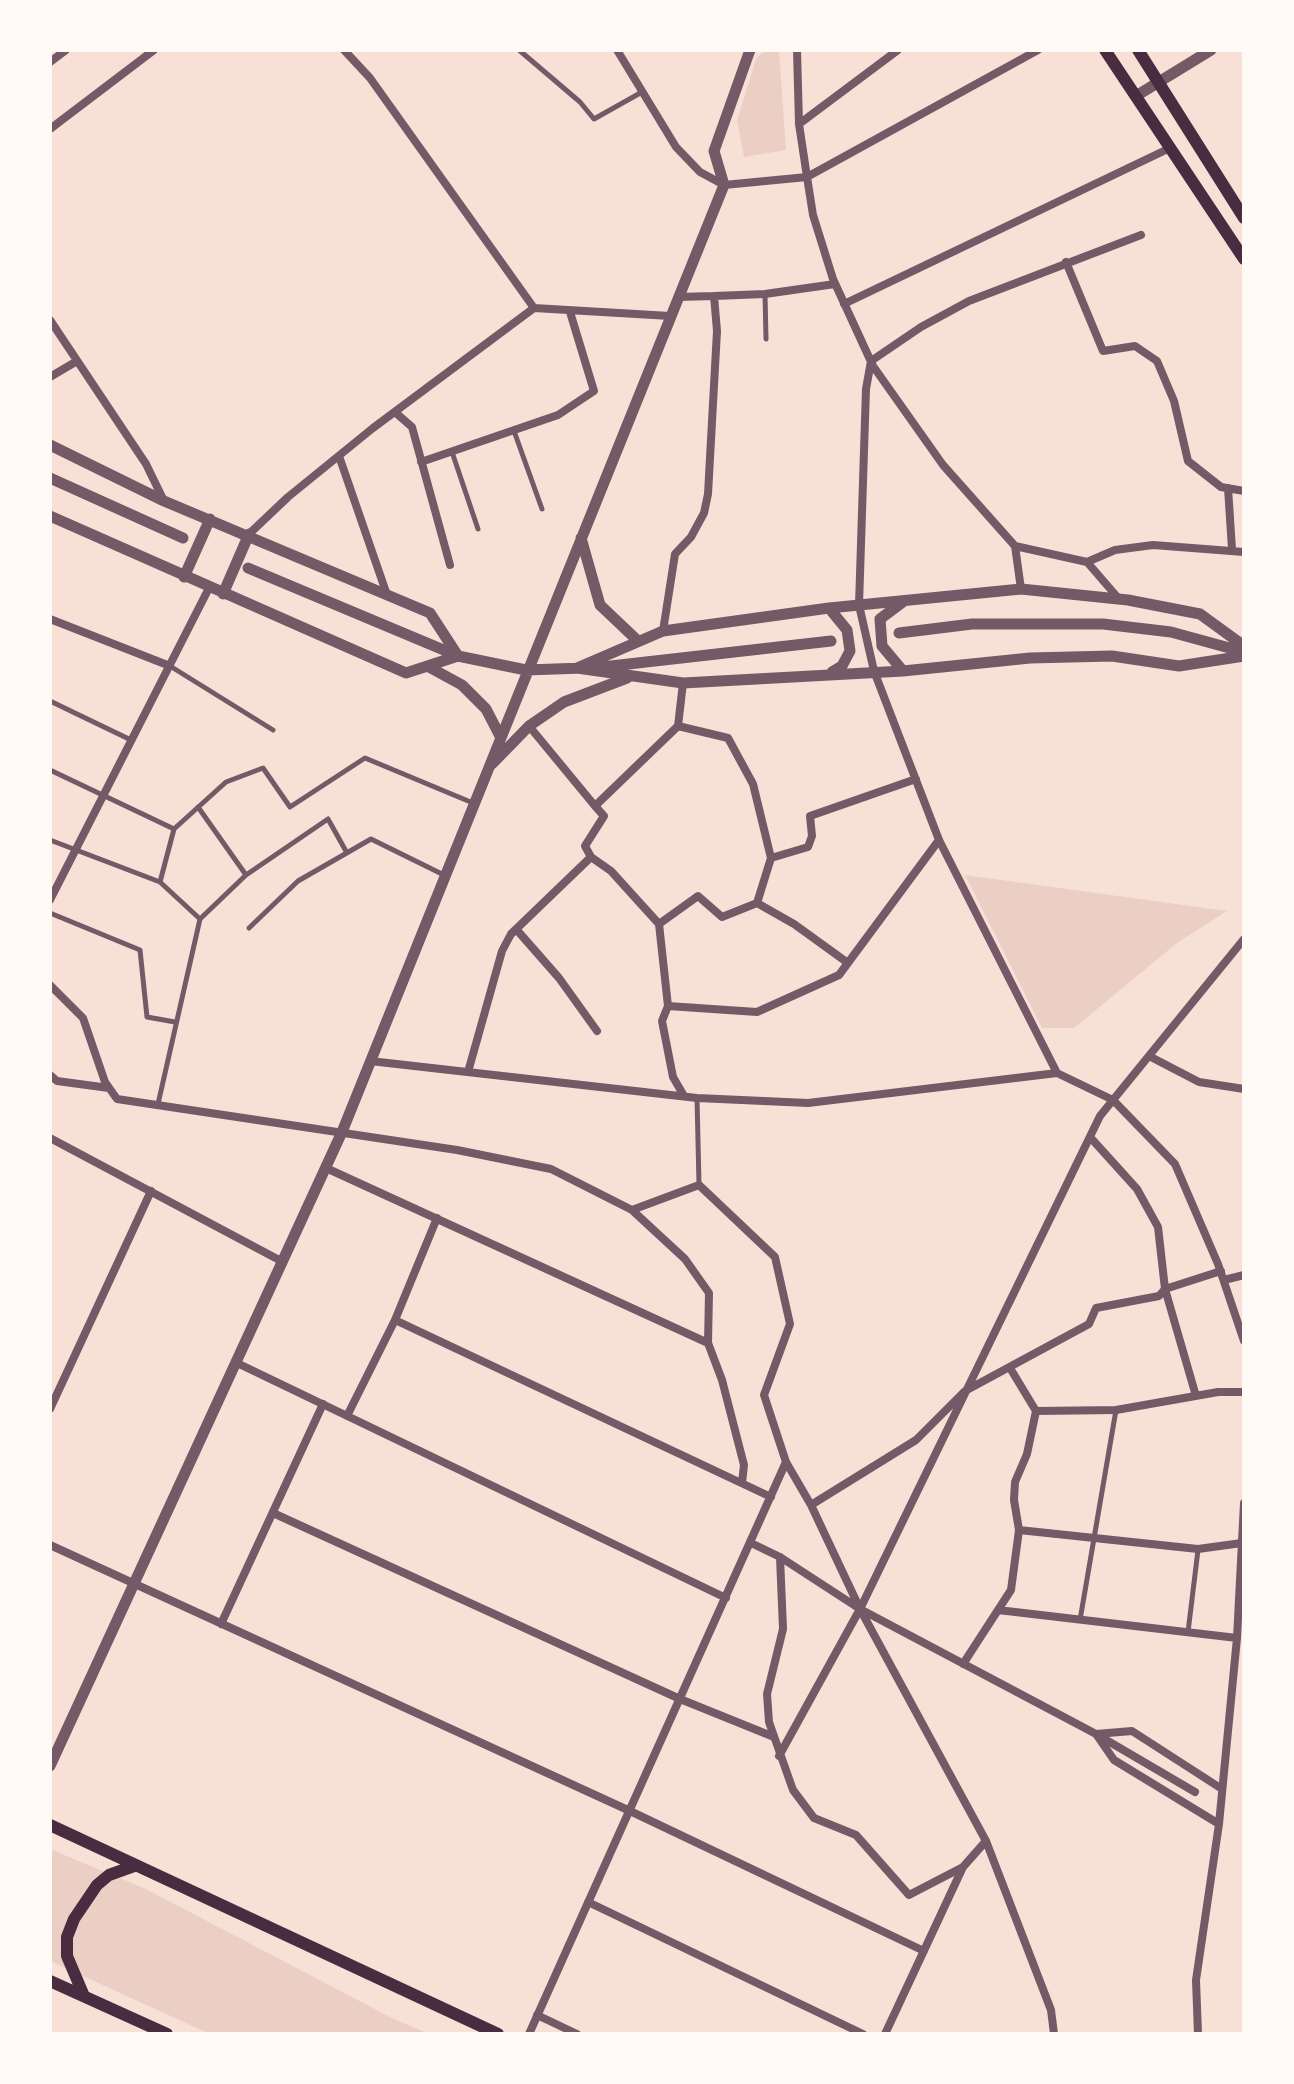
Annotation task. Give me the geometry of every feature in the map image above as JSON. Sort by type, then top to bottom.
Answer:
[{"type":"main road","points":[[1105,50],[1244,259]]},
{"type":"main road","points":[[1138,50],[1244,218]]},
{"type":"main road","points":[[50,1825],[498,2034]]},
{"type":"main road","points":[[84,1996],[67,1956],[67,1937],[74,1919],[97,1885],[109,1875],[134,1866]]},
{"type":"main road","points":[[50,1981],[167,2034]]},
{"type":"street","points":[[50,62],[66,50]]},
{"type":"street","points":[[50,129],[154,50]]},
{"type":"street","points":[[344,50],[370,78],[534,308]]},
{"type":"street","points":[[618,50],[676,147],[700,172],[724,185],[807,177],[1038,50]]},
{"type":"street","points":[[50,1766],[342,1132],[724,185],[714,151],[750,50]]},
{"type":"street","points":[[797,50],[799,124],[813,215],[835,284],[871,361],[943,465],[1015,546],[1021,589]]},
{"type":"street","points":[[799,124],[898,50]]},
{"type":"street","points":[[1136,96],[1211,50]]},
{"type":"street","points":[[844,304],[1170,148]]},
{"type":"street","points":[[1057,1073],[939,840],[874,671],[859,605],[866,389],[871,361],[921,327],[969,301],[1141,235]]},
{"type":"street","points":[[1066,262],[1103,351],[1135,346],[1157,361],[1174,401],[1188,461],[1195,469],[1228,488],[1244,491]]},
{"type":"street","points":[[678,297],[765,294],[835,284]]},
{"type":"street","points":[[663,631],[675,554],[691,537],[704,513],[708,494],[717,331],[714,296]]},
{"type":"street","points":[[223,594],[249,534],[339,456],[534,308],[670,316]]},
{"type":"street","points":[[421,462],[558,415],[594,391],[570,312]]},
{"type":"street","points":[[50,320],[146,464],[164,501]]},
{"type":"street","points":[[50,377],[77,361]]},
{"type":"street","points":[[396,413],[412,427],[450,565]]},
{"type":"street","points":[[50,445],[164,501],[249,534],[430,613],[458,656]]},
{"type":"street","points":[[339,456],[386,592]]},
{"type":"street","points":[[50,478],[183,538]]},
{"type":"street","points":[[1228,488],[1232,549]]},
{"type":"street","points":[[50,516],[406,673],[458,656]]},
{"type":"street","points":[[184,577],[210,519]]},
{"type":"street","points":[[580,536],[600,605],[638,641]]},
{"type":"street","points":[[1015,546],[1087,562],[1115,550],[1153,545],[1244,552]]},
{"type":"street","points":[[1087,562],[1119,599]]},
{"type":"street","points":[[248,568],[458,656],[526,670],[686,659],[831,641]]},
{"type":"street","points":[[50,900],[209,588]]},
{"type":"street","points":[[577,668],[663,631],[829,608],[1021,589],[1119,599],[1200,614],[1244,651]]},
{"type":"street","points":[[903,671],[882,646],[880,619],[904,601]]},
{"type":"street","points":[[828,674],[842,666],[850,651],[847,630],[829,608]]},
{"type":"street","points":[[50,619],[170,666]]},
{"type":"street","points":[[899,633],[972,624],[1103,624],[1171,632],[1244,651]]},
{"type":"street","points":[[577,668],[683,683],[903,671],[1030,658],[1112,656],[1179,666],[1244,651]]},
{"type":"street","points":[[429,667],[462,685],[486,709],[500,736]]},
{"type":"street","points":[[487,771],[529,726],[564,702],[629,677]]},
{"type":"street","points":[[595,806],[678,726],[683,683]]},
{"type":"street","points":[[529,726],[604,816],[585,846],[591,857],[611,871],[659,924],[668,1006],[662,1021],[673,1077],[684,1096]]},
{"type":"street","points":[[678,726],[728,738],[753,784],[771,858],[757,903]]},
{"type":"street","points":[[771,858],[808,847],[812,836],[810,816],[916,779]]},
{"type":"street","points":[[668,1006],[757,1012],[839,975],[939,840]]},
{"type":"street","points":[[468,1072],[502,951],[516,929],[591,857]]},
{"type":"street","points":[[659,924],[698,896],[722,917],[757,903]]},
{"type":"street","points":[[757,903],[794,924],[848,963]]},
{"type":"street","points":[[516,929],[559,978],[597,1031]]},
{"type":"street","points":[[779,1756],[860,1609],[1090,1137],[1113,1100],[1244,939]]},
{"type":"street","points":[[50,985],[83,1018],[109,1088],[117,1099],[342,1132],[551,1169],[632,1210],[685,1259],[709,1293],[708,1343],[722,1380],[744,1465],[742,1483]]},
{"type":"street","points":[[1149,1056],[1199,1082],[1244,1089]]},
{"type":"street","points":[[370,1061],[697,1098],[808,1103],[1057,1073],[1113,1100],[1175,1164],[1222,1276],[1244,1341]]},
{"type":"street","points":[[50,1075],[57,1081],[109,1088]]},
{"type":"street","points":[[1090,1137],[1137,1189],[1158,1227],[1165,1289],[1196,1396]]},
{"type":"street","points":[[50,1138],[283,1262]]},
{"type":"street","points":[[326,1168],[708,1343]]},
{"type":"street","points":[[632,1210],[699,1185],[775,1257],[790,1324],[764,1395],[786,1462],[811,1505],[860,1609],[986,1841],[1051,2010],[1054,2034]]},
{"type":"street","points":[[50,1409],[151,1191]]},
{"type":"street","points":[[347,1416],[395,1320],[437,1218]]},
{"type":"street","points":[[811,1505],[916,1440],[965,1391],[1089,1324],[1096,1308],[1159,1296],[1165,1289],[1222,1276],[1244,1275]]},
{"type":"street","points":[[395,1320],[771,1497]]},
{"type":"street","points":[[237,1363],[726,1598]]},
{"type":"street","points":[[963,1664],[1011,1590],[1019,1530],[1014,1500],[1015,1482],[1027,1454],[1036,1411],[1010,1368]]},
{"type":"street","points":[[1036,1411],[1116,1410],[1196,1396],[1244,1392]]},
{"type":"street","points":[[221,1624],[323,1404]]},
{"type":"street","points":[[529,2034],[786,1462]]},
{"type":"street","points":[[1198,2034],[1196,1980],[1219,1824],[1237,1638],[1244,1503]]},
{"type":"street","points":[[273,1513],[680,1699],[774,1737]]},
{"type":"street","points":[[1019,1530],[1198,1549],[1242,1543]]},
{"type":"street","points":[[751,1543],[780,1557],[860,1609],[1096,1734],[1195,1792]]},
{"type":"street","points":[[50,1545],[630,1811],[924,1951]]},
{"type":"street","points":[[780,1557],[783,1629],[767,1694],[779,1756],[793,1790],[814,1818],[856,1835],[909,1895],[963,1867]]},
{"type":"street","points":[[998,1610],[1237,1638]]},
{"type":"street","points":[[1096,1734],[1132,1731],[1222,1789]]},
{"type":"street","points":[[1096,1734],[1114,1760],[1219,1824]]},
{"type":"street","points":[[885,2034],[963,1867],[986,1841]]},
{"type":"street","points":[[588,1902],[863,2034]]},
{"type":"street","points":[[537,2015],[577,2034]]},
{"type":"lane","points":[[519,50],[580,102],[594,119],[642,91]]},
{"type":"lane","points":[[765,294],[766,339]]},
{"type":"lane","points":[[514,430],[542,509]]},
{"type":"lane","points":[[451,451],[478,529]]},
{"type":"lane","points":[[170,666],[273,730]]},
{"type":"lane","points":[[50,701],[131,740]]},
{"type":"lane","points":[[160,882],[174,829],[226,782],[263,768],[290,807],[365,758],[473,803]]},
{"type":"lane","points":[[50,770],[174,829]]},
{"type":"lane","points":[[198,807],[246,875]]},
{"type":"lane","points":[[158,1104],[200,919],[246,875],[328,819],[347,853]]},
{"type":"lane","points":[[249,928],[298,881],[371,839],[445,875]]},
{"type":"lane","points":[[50,840],[160,882],[200,919]]},
{"type":"lane","points":[[50,913],[140,950],[147,1017],[175,1022]]},
{"type":"lane","points":[[697,1098],[699,1185]]},
{"type":"lane","points":[[1080,1620],[1116,1410]]},
{"type":"lane","points":[[1188,1632],[1198,1549]]},
{"type":"shaded area","points":[[765,50],[779,50],[786,150],[744,157],[737,121],[756,59]]},
{"type":"shaded area","points":[[965,875],[1227,911],[1177,943],[1074,1028],[1042,1028]]},
{"type":"shaded area","points":[[50,1849],[146,1889],[390,2017],[429,2034],[210,2034],[50,1961]]}]
